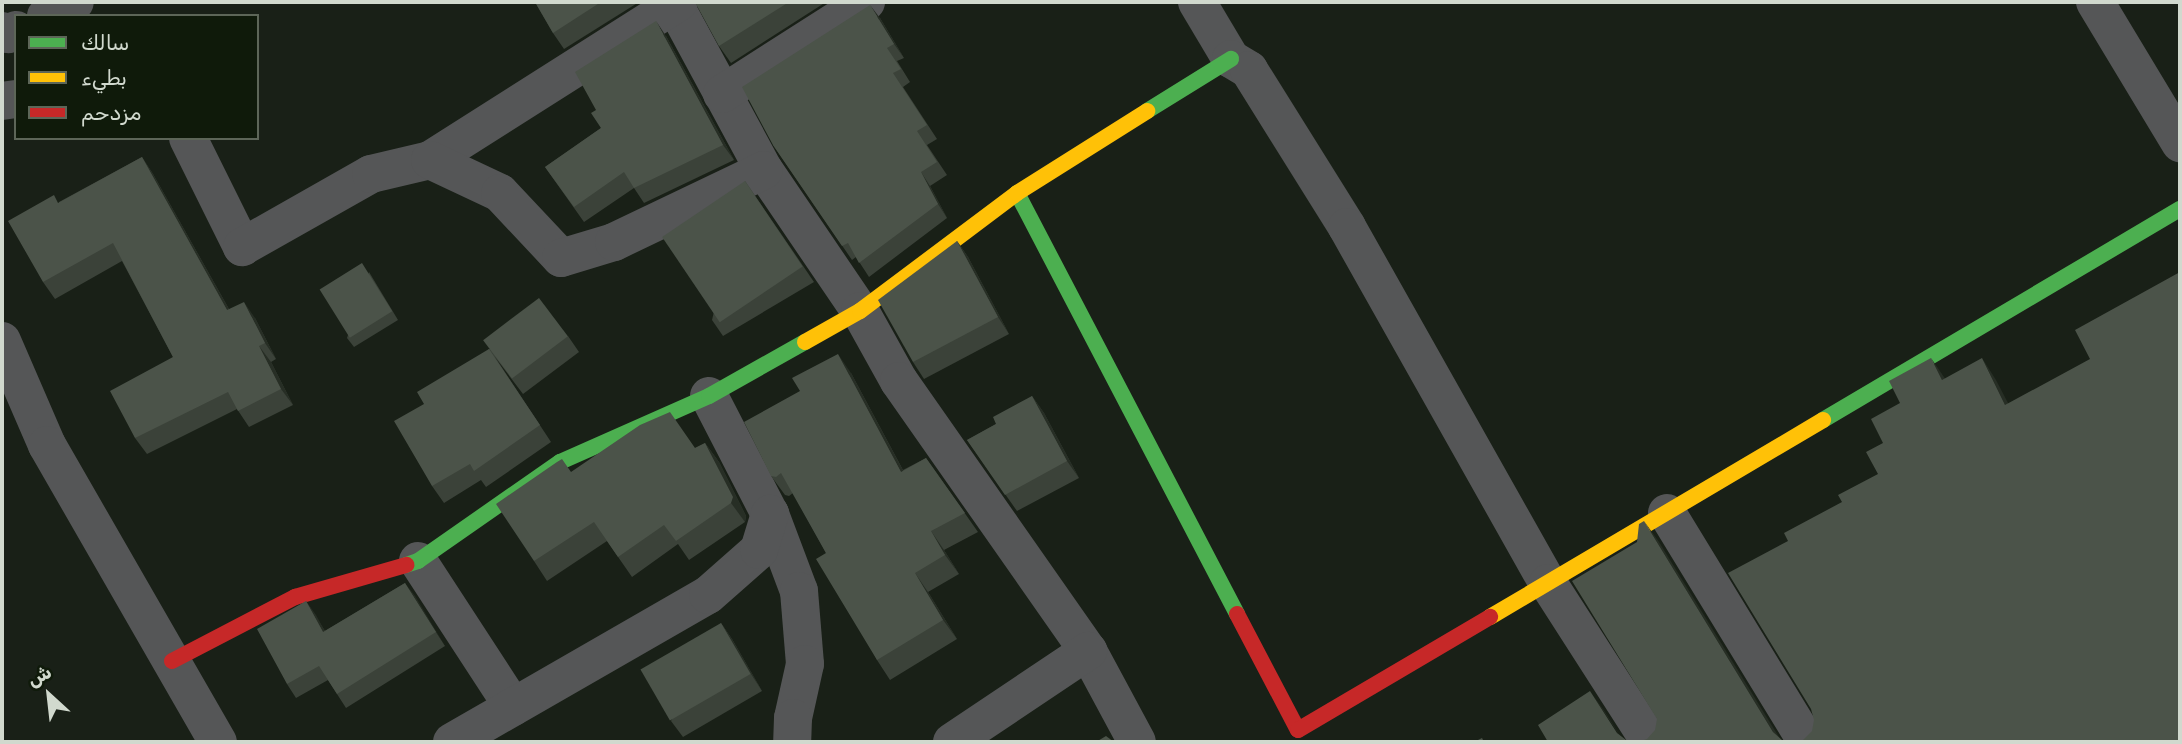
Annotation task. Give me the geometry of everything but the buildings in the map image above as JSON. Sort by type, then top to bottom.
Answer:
[{"type":"street","points":[[50,14],[75,2]]},
{"type":"street","points":[[722,94],[866,2]]},
{"type":"street","points":[[1197,2],[1231,59],[1249,71],[1347,228],[1548,583],[1650,742]]},
{"type":"street","points":[[2095,2],[2180,144]]},
{"type":"street","points":[[189,140],[242,247],[371,174],[430,160],[676,3],[764,170],[860,311],[899,380],[1088,651],[1137,742]]},
{"type":"street","points":[[172,661],[295,597],[418,561],[560,463],[709,396],[860,311],[1017,193],[1231,59]]},
{"type":"street","points":[[430,160],[500,193],[561,258],[614,242],[764,170]]},
{"type":"street","points":[[1017,193],[1298,730],[2180,209]]},
{"type":"street","points":[[2,341],[47,445],[218,742]]},
{"type":"street","points":[[709,396],[770,514],[799,591],[805,664],[793,718],[792,742]]},
{"type":"street","points":[[1667,513],[1807,742]]},
{"type":"street","points":[[452,742],[708,595],[759,550],[770,514]]},
{"type":"street","points":[[418,561],[513,707]]},
{"type":"street","points":[[952,742],[1088,651]]},
{"type":"traffic: fast","points":[[1147,111],[1231,59]]},
{"type":"traffic: fast","points":[[1017,193],[1237,614]]},
{"type":"traffic: fast","points":[[1823,420],[2180,209]]},
{"type":"traffic: fast","points":[[406,565],[418,561],[560,462],[709,396],[805,342]]},
{"type":"traffic: slow","points":[[805,342],[860,311],[1017,193],[1147,111]]},
{"type":"traffic: slow","points":[[1490,617],[1823,420]]},
{"type":"traffic: jam","points":[[172,661],[295,597],[406,565]]},
{"type":"traffic: jam","points":[[1237,614],[1298,730],[1490,617]]}]
